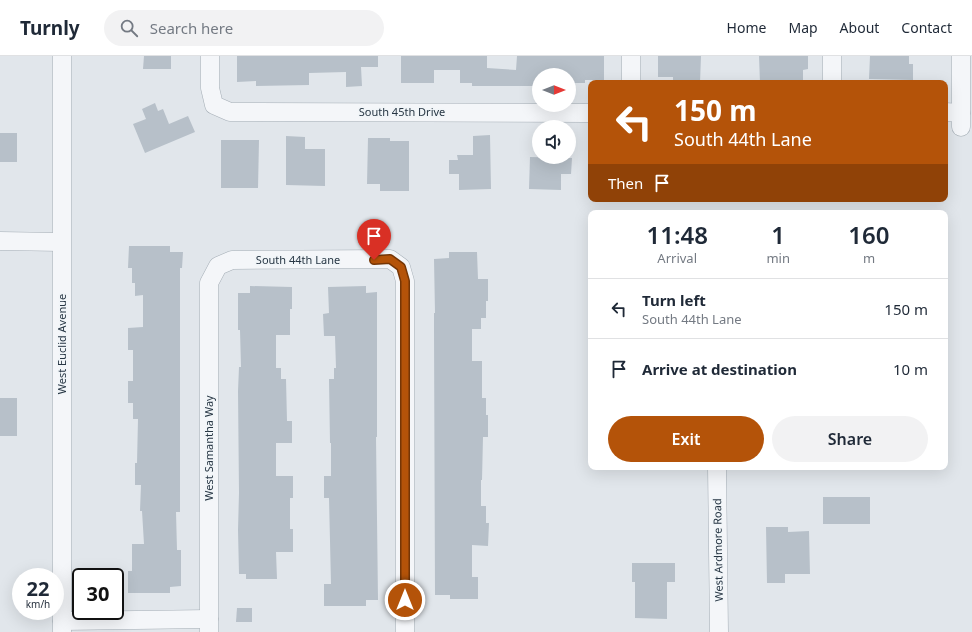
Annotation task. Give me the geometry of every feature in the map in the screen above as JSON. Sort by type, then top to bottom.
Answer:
[{"type":"street","name":"West Euclid Avenue","points":[[62,56],[62,626]]},
{"type":"street","name":"South 45th Drive","points":[[210,56],[210,88],[214,105],[230,112],[588,113]]},
{"type":"street","points":[[630,56],[631,80]]},
{"type":"street","points":[[832,56],[832,80]]},
{"type":"street","points":[[956,117],[961,56]]},
{"type":"street","points":[[0,241],[61,242]]},
{"type":"street","name":"South 44th Lane","points":[[218,266],[232,260],[390,259],[401,267],[405,281],[405,632]]},
{"type":"street","name":"West Samantha Way","points":[[209,626],[209,283],[218,266]]},
{"type":"street","name":"West Ardmore Road","points":[[717,470],[719,632]]},
{"type":"street","points":[[62,626],[209,626]]},
{"type":"building","points":[[144,56],[171,56],[171,69],[143,69]]},
{"type":"building","points":[[237,56],[378,56],[378,67],[361,67],[362,86],[346,87],[346,72],[309,73],[309,85],[256,86],[256,81],[237,82]]},
{"type":"building","points":[[401,56],[487,56],[487,68],[516,70],[517,56],[604,56],[604,80],[585,80],[585,83],[576,83],[576,68],[532,68],[532,86],[472,86],[472,83],[460,83],[460,70],[434,70],[434,83],[401,83]]},
{"type":"building","points":[[658,56],[701,56],[700,80],[673,80],[673,77],[658,77]]},
{"type":"building","points":[[759,56],[808,56],[808,69],[803,70],[803,80],[760,80]]},
{"type":"building","points":[[870,56],[909,56],[909,64],[913,64],[913,80],[869,79]]},
{"type":"building","points":[[155,103],[158,111],[163,109],[169,124],[188,116],[195,132],[145,153],[133,124],[146,119],[142,109]]},
{"type":"building","points":[[0,133],[17,133],[17,162],[0,162]]},
{"type":"building","points":[[490,135],[491,189],[459,190],[459,174],[449,174],[449,160],[458,160],[457,155],[473,155],[473,136]]},
{"type":"building","points":[[286,136],[305,137],[305,149],[325,149],[325,186],[286,185]]},
{"type":"building","points":[[368,138],[390,138],[390,141],[409,141],[409,191],[380,191],[380,184],[367,184]]},
{"type":"building","points":[[221,140],[259,140],[258,188],[221,188]]},
{"type":"building","points":[[530,157],[532,157],[532,164],[572,164],[571,174],[561,174],[561,190],[529,189]]},
{"type":"building","points":[[129,246],[170,246],[170,252],[183,252],[182,268],[180,268],[180,512],[176,512],[177,550],[181,550],[181,586],[170,587],[170,593],[128,593],[128,571],[132,571],[132,544],[144,544],[142,511],[140,511],[141,485],[135,485],[138,419],[133,419],[133,403],[128,403],[128,381],[133,381],[133,350],[128,350],[128,328],[143,327],[143,295],[135,296],[135,283],[132,283],[132,268],[128,268]]},
{"type":"building","points":[[449,252],[477,252],[478,279],[488,279],[486,318],[481,318],[481,329],[472,329],[472,361],[482,361],[482,398],[486,398],[486,415],[488,415],[488,437],[483,437],[481,506],[486,506],[486,523],[489,523],[488,546],[472,545],[472,577],[478,577],[478,599],[450,599],[450,595],[435,595],[434,259],[449,258]]},
{"type":"building","points":[[250,286],[292,287],[290,335],[276,335],[276,368],[281,368],[281,379],[286,379],[287,421],[292,421],[292,443],[276,443],[276,476],[293,476],[293,498],[290,498],[290,529],[293,529],[293,552],[276,552],[277,579],[246,579],[246,574],[239,574],[238,391],[239,367],[241,367],[240,330],[238,330],[238,293],[250,293]]},
{"type":"building","points":[[366,286],[366,293],[377,292],[376,437],[378,600],[366,600],[366,606],[324,606],[324,584],[331,584],[329,498],[324,498],[324,476],[331,476],[329,379],[334,379],[334,368],[336,368],[335,336],[324,336],[323,314],[329,313],[328,287]]},
{"type":"building","points":[[0,398],[17,398],[17,436],[0,436]]},
{"type":"building","points":[[823,497],[870,497],[870,524],[823,524]]},
{"type":"building","points":[[766,527],[788,527],[788,532],[809,531],[810,574],[785,574],[785,583],[767,583]]},
{"type":"building","points":[[632,563],[675,563],[675,582],[667,582],[667,619],[635,618],[635,582],[632,582]]},
{"type":"building","points":[[237,608],[252,608],[252,622],[236,622]]},
{"type":"route","points":[[374,260],[390,259],[401,267],[405,281],[405,600]]}]
